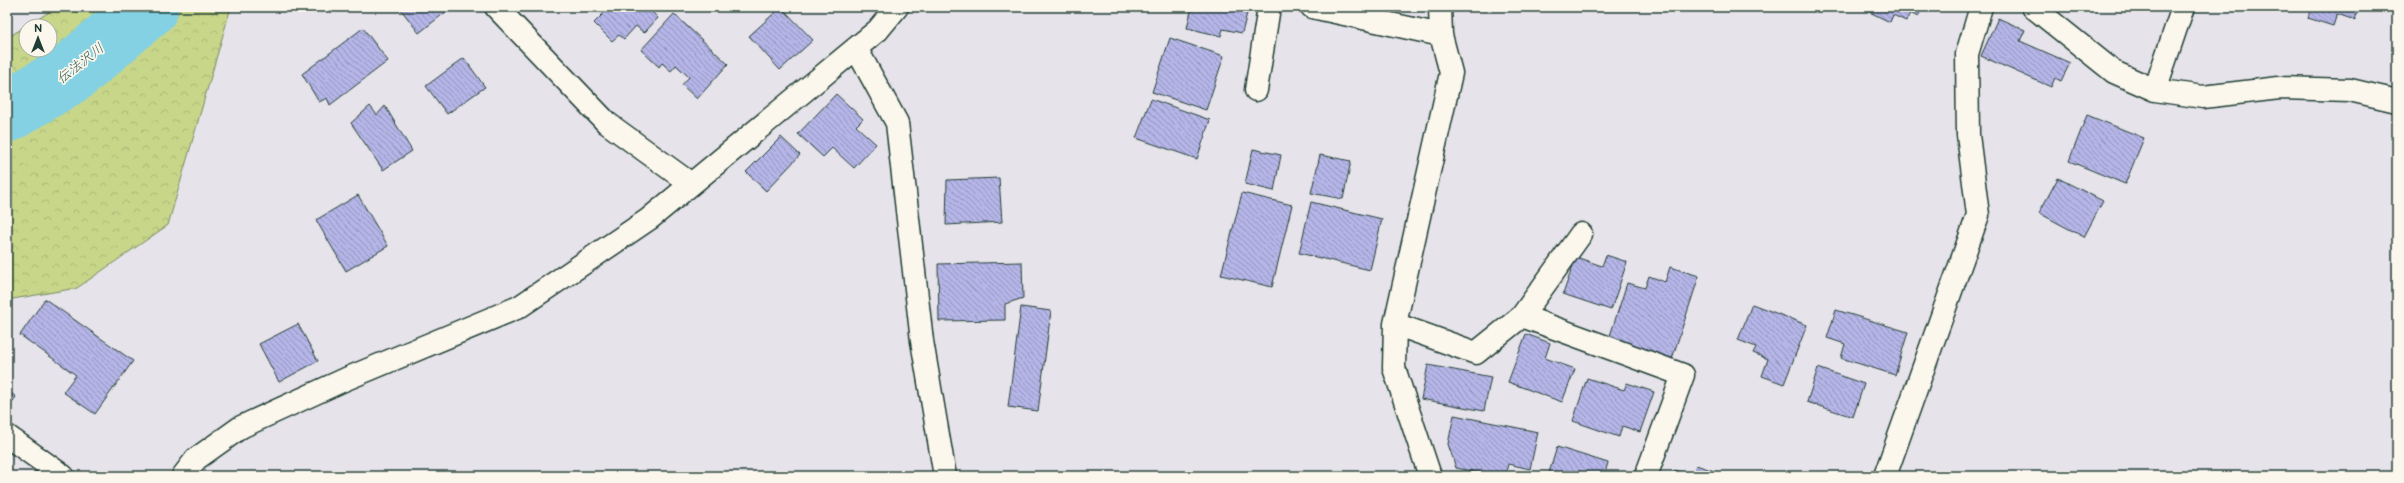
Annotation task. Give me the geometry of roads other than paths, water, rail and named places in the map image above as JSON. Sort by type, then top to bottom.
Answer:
[{"type":"street","points":[[496,7],[607,123],[691,184]]},
{"type":"street","points":[[183,476],[196,459],[241,427],[346,379],[519,307],[649,219],[878,30],[896,7]]},
{"type":"street","points":[[1256,90],[1269,7]]},
{"type":"street","points":[[1312,7],[1441,35]]},
{"type":"street","points":[[1430,476],[1394,368],[1395,324],[1451,73],[1441,35],[1440,7]]},
{"type":"street","points":[[1885,476],[1978,215],[1968,135],[1967,54],[1981,7]]},
{"type":"street","points":[[2033,7],[2114,72],[2155,90],[2203,97],[2279,88],[2350,90],[2397,101]]},
{"type":"street","points":[[2155,90],[2183,7]]},
{"type":"street","points":[[856,48],[897,123],[922,342],[945,476]]},
{"type":"street","points":[[1395,324],[1476,353],[1522,316],[1582,234]]},
{"type":"street","points":[[1522,316],[1683,375],[1646,476]]},
{"type":"street","points":[[7,436],[63,476]]},
{"type":"waterway","name":"伝法沢川","points":[[7,112],[73,72],[148,7]]}]
